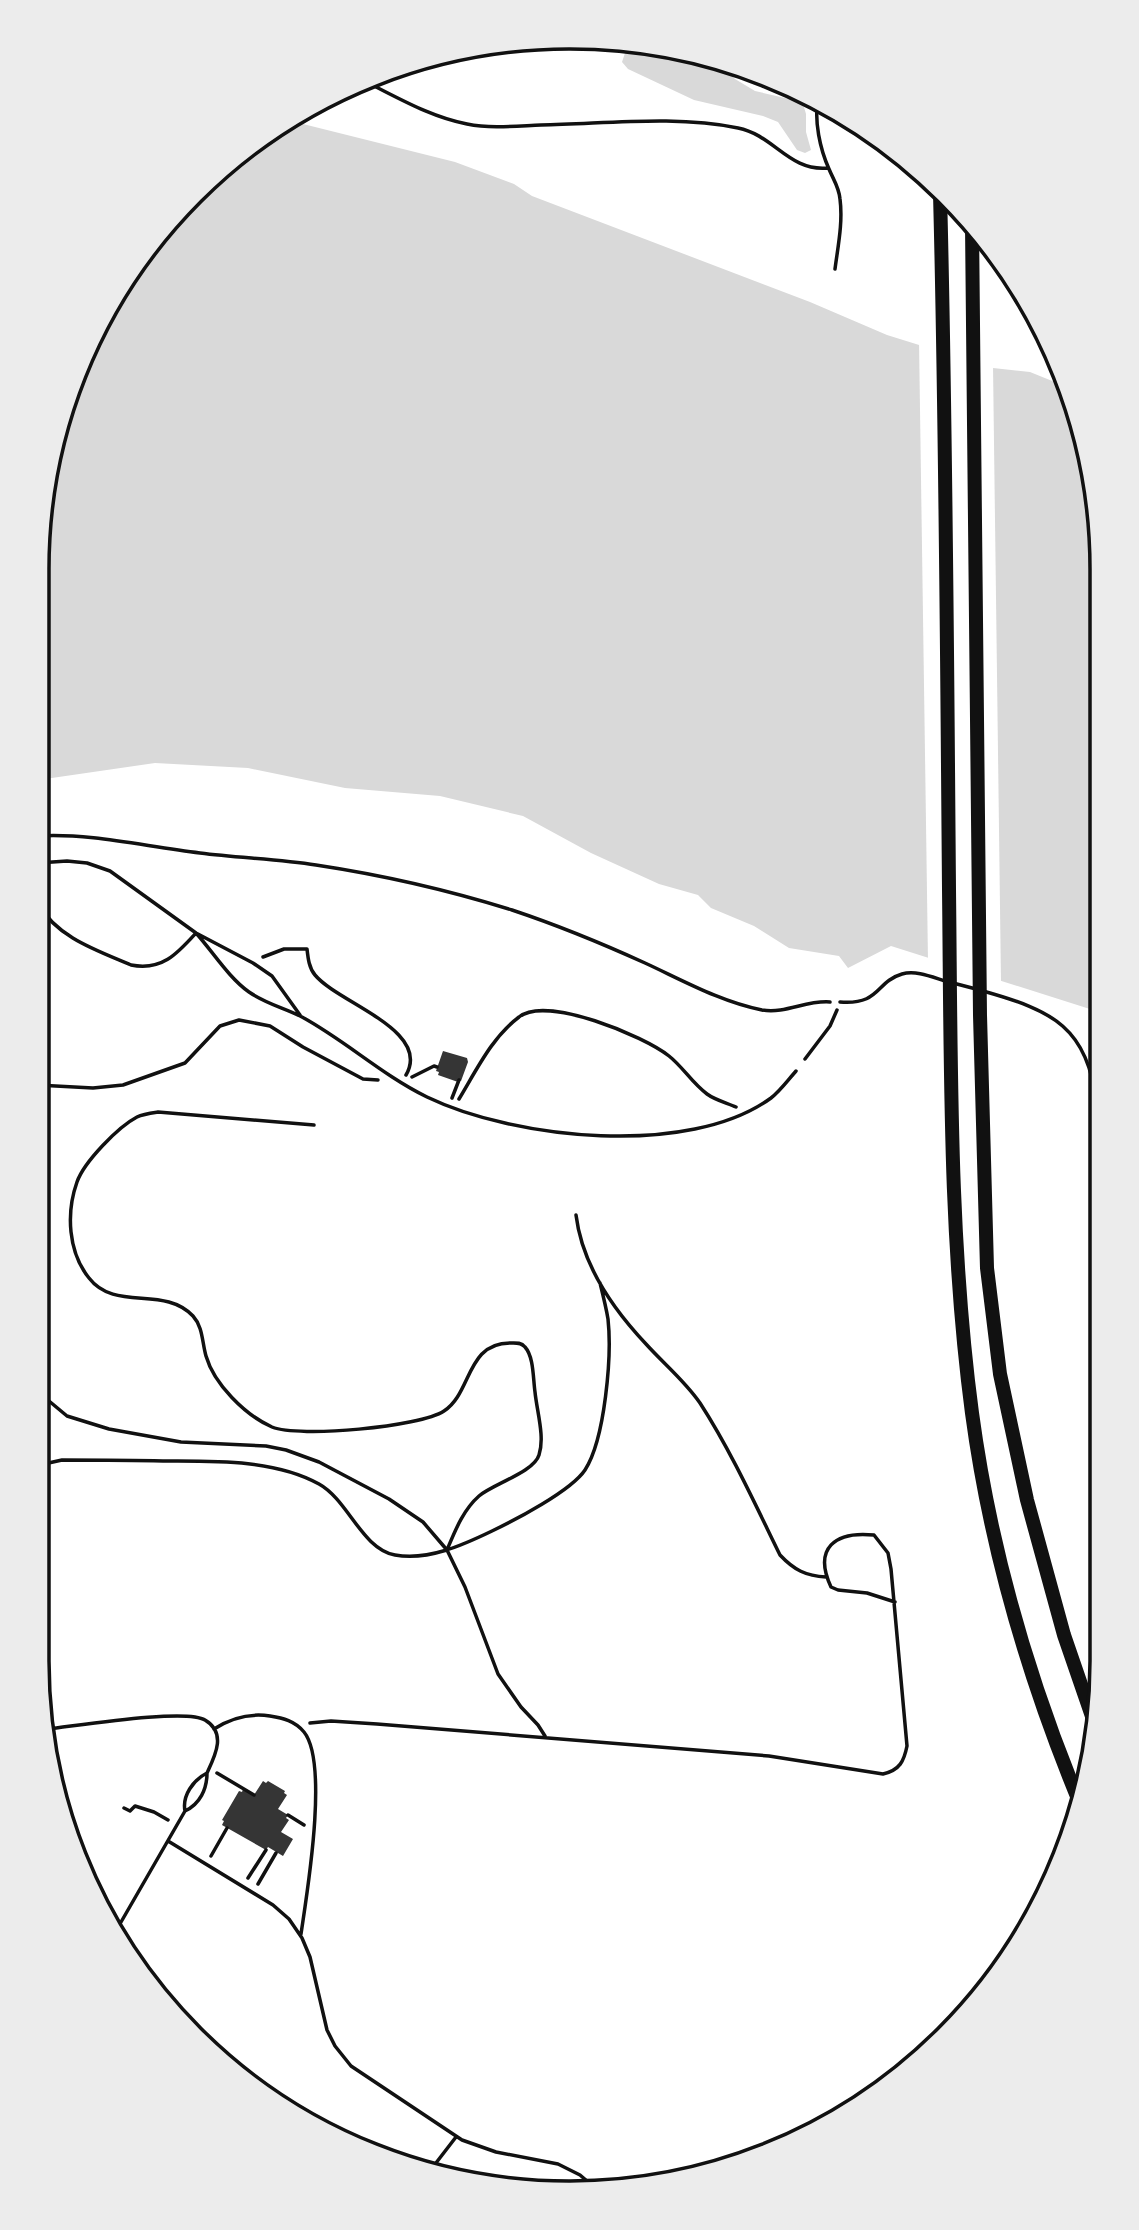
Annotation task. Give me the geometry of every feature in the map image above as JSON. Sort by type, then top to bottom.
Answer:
[{"type":"highway","points":[[940,204],[951,1007],[958,1274],[977,1446],[995,1535],[1012,1602],[1052,1730],[1074,1787]]},
{"type":"highway","points":[[972,240],[985,1241],[996,1350],[1015,1448],[1044,1566],[1088,1705]]},
{"type":"lane","points":[[49,862],[87,863],[110,871],[196,933],[272,976],[301,1016]]},
{"type":"lane","points":[[49,919],[69,936],[131,965],[141,967],[152,967],[164,962],[176,954],[196,933]]},
{"type":"lane","points":[[196,933],[249,992],[301,1016],[401,1083],[452,1108],[513,1126],[540,1131],[622,1135],[682,1130],[713,1124],[748,1112],[773,1097],[796,1071]]},
{"type":"lane","points":[[840,1002],[857,1003],[865,1000],[896,977],[912,973],[1022,1002],[1061,1023],[1074,1037],[1090,1068]]},
{"type":"lane","points":[[214,1728],[233,1718],[264,1715],[292,1722],[308,1739],[314,1765],[313,1828],[300,1936]]},
{"type":"lane","points":[[53,1728],[180,1716],[202,1718],[214,1728],[218,1750],[206,1773],[207,1784],[194,1807],[185,1811],[120,1923]]},
{"type":"lane","points":[[185,1811],[183,1802],[196,1778],[206,1773]]},
{"type":"lane","points":[[168,1841],[282,1911],[300,1936],[310,1957],[323,2021],[343,2058],[367,2078],[456,2137],[486,2149],[558,2164],[586,2181]]},
{"type":"lane","points":[[436,2163],[456,2137]]},
{"type":"path","points":[[376,87],[437,116],[468,124],[500,127],[673,122],[714,124],[753,133],[800,165],[828,168]]},
{"type":"path","points":[[817,112],[828,168],[837,185],[840,199],[841,219],[835,269]]},
{"type":"path","points":[[49,836],[68,835],[200,853],[270,859],[394,879],[461,894],[515,911],[606,946],[703,990],[764,1010],[788,1010],[821,1001],[840,1002],[830,1026],[805,1059]]},
{"type":"path","points":[[253,963],[284,949],[307,949],[308,960],[315,975],[401,1035],[409,1046],[412,1059],[401,1083]]},
{"type":"path","points":[[452,1108],[500,1036],[520,1015],[534,1010],[617,1027],[644,1039],[670,1056],[708,1095],[748,1112]]},
{"type":"path","points":[[49,1086],[93,1088],[123,1085],[185,1063],[220,1026],[239,1020],[270,1026],[363,1079],[393,1078]]},
{"type":"path","points":[[401,1083],[434,1066],[437,1067]]},
{"type":"path","points":[[452,1108],[459,1080]]},
{"type":"path","points":[[314,1125],[158,1112],[138,1117],[109,1138],[77,1181],[70,1219],[74,1249],[87,1277],[111,1296],[164,1300],[175,1303],[194,1317],[202,1333],[206,1359],[233,1401],[256,1418],[287,1430],[353,1430],[412,1422],[432,1416],[445,1410],[453,1401],[471,1366],[482,1354],[493,1346],[504,1343],[518,1343],[525,1347],[531,1363],[541,1444],[538,1459],[528,1468],[478,1497],[459,1521],[447,1550]]},
{"type":"path","points":[[576,1215],[582,1248],[600,1283],[620,1314],[699,1401],[780,1555],[792,1567],[810,1576],[827,1577]]},
{"type":"path","points":[[49,1463],[62,1460],[235,1462],[293,1473],[320,1485],[338,1500],[382,1551],[397,1555],[447,1550],[518,1518],[573,1482],[584,1470],[599,1428],[607,1380],[608,1320],[600,1283]]},
{"type":"path","points":[[49,1401],[67,1416],[109,1429],[181,1442],[266,1446],[286,1450],[318,1462],[389,1499],[424,1522],[447,1550],[465,1587],[498,1674],[545,1737]]},
{"type":"path","points":[[298,1726],[331,1721],[545,1737],[769,1756],[883,1774],[893,1772],[904,1761],[907,1746],[895,1602],[888,1553],[874,1535],[846,1537],[829,1545],[826,1551],[827,1577],[831,1587],[867,1593],[895,1602]]},
{"type":"path","points":[[220,1775],[254,1795]]},
{"type":"path","points":[[124,1808],[130,1811],[135,1806],[154,1812],[177,1826]]},
{"type":"path","points":[[288,1815],[313,1828]]},
{"type":"path","points":[[206,1864],[227,1828]]},
{"type":"path","points":[[243,1886],[266,1850]]},
{"type":"path","points":[[253,1892],[276,1853]]},
{"type":"shaded area","points":[[625,52],[671,59],[731,75],[755,91],[800,103],[806,114],[806,132],[811,150],[805,153],[797,150],[778,122],[694,100],[628,69],[622,62]]},
{"type":"shaded area","points":[[302,124],[455,162],[514,184],[532,196],[810,302],[887,335],[993,368],[1030,372],[1054,382],[1080,468],[1089,535],[1090,1009],[891,946],[848,968],[839,956],[789,948],[754,926],[711,908],[698,895],[659,884],[591,853],[523,816],[440,796],[345,788],[248,768],[155,763],[49,778],[50,535],[59,468],[77,402],[89,370],[119,309],[137,280],[178,226],[201,201],[253,157]]},
{"type":"pier","points":[[919,340],[993,365],[1001,984],[928,961]]},
{"type":"building","points":[[443,1051],[467,1058],[461,1081],[438,1075],[439,1072],[436,1071]]},
{"type":"building","points":[[263,1781],[268,1781],[287,1795],[278,1809],[288,1815],[286,1818],[289,1820],[281,1832],[293,1839],[283,1856],[268,1847],[266,1850],[222,1825],[222,1820],[239,1791],[242,1792],[243,1789],[254,1795]]}]
